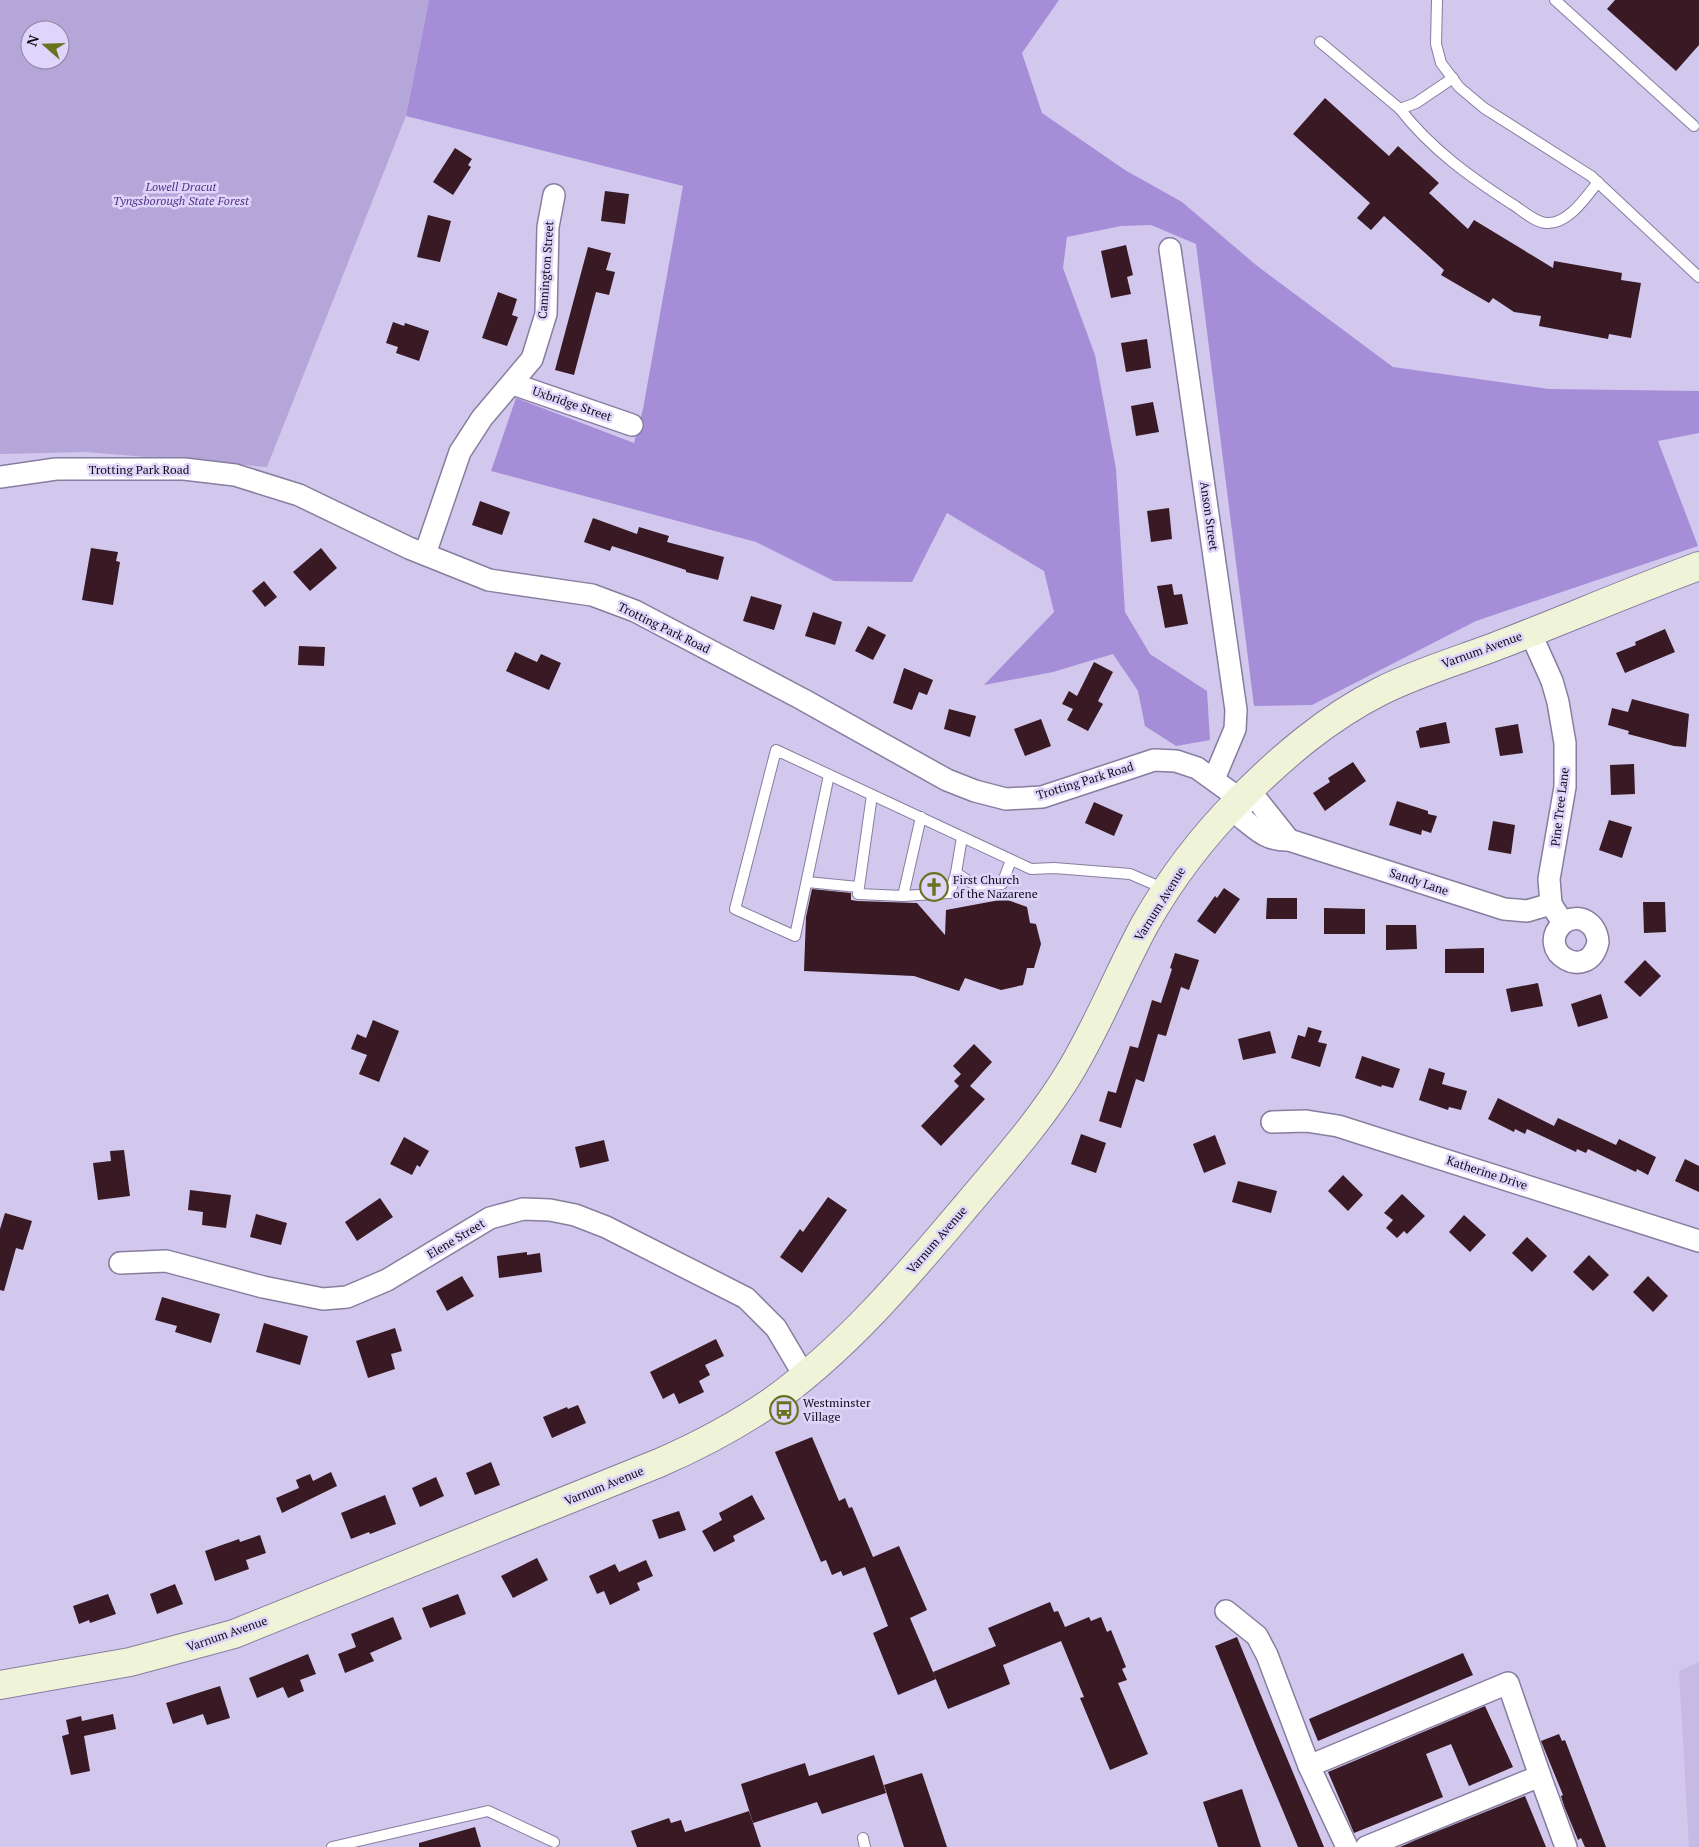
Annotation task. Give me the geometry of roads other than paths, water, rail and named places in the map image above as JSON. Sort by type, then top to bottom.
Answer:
[{"type":"main road","name":"Varnum Avenue","points":[[0,1685],[166,1654],[264,1622],[684,1452],[744,1420],[804,1376],[855,1330],[886,1298],[1033,1125],[1070,1072],[1087,1042],[1144,925],[1166,890],[1204,838],[1240,799],[1309,737],[1356,704],[1432,668],[1699,566]]},
{"type":"street","name":"Cannington Street","points":[[425,554],[460,452],[482,418],[513,384],[532,359],[546,314],[548,227],[554,195]]},
{"type":"street","name":"Anson Street","points":[[1170,249],[1236,710],[1235,729],[1214,779]]},
{"type":"street","name":"Uxbridge Street","points":[[513,384],[632,425]]},
{"type":"street","name":"Trotting Park Road","points":[[0,477],[56,469],[184,469],[235,475],[299,495],[425,554],[490,580],[592,595],[635,611],[802,699],[947,780],[975,791],[1006,799],[1042,797],[1154,760],[1176,761],[1197,768],[1240,799]]},
{"type":"street","name":"Pine Tree Lane","points":[[1530,632],[1542,656],[1558,702],[1565,750],[1565,787],[1549,879],[1551,904],[1563,923]]},
{"type":"street","name":"Sandy Lane","points":[[1240,799],[1258,801],[1289,840],[1504,908],[1526,911],[1551,904]]},
{"type":"street","name":"Katherine Drive","points":[[1272,1122],[1306,1121],[1338,1126],[1699,1241]]},
{"type":"street","name":"Elene Street","points":[[120,1263],[166,1261],[263,1287],[323,1299],[347,1297],[387,1280],[490,1218],[523,1209],[550,1210],[575,1215],[606,1226],[746,1298],[776,1328],[804,1376]]},
{"type":"street","points":[[1226,1612],[1257,1636],[1267,1655],[1309,1766],[1347,1847]]},
{"type":"street","points":[[1309,1766],[1508,1682],[1566,1847]]},
{"type":"street","points":[[1366,1847],[1540,1776]]},
{"type":"lane","points":[[1437,0],[1436,44],[1441,63],[1453,78],[1484,108],[1598,182],[1699,277]]},
{"type":"lane","points":[[1555,0],[1694,126]]},
{"type":"lane","points":[[1320,42],[1400,109],[1417,130],[1450,162],[1486,187],[1545,223],[1557,221],[1569,215],[1598,182]]},
{"type":"lane","points":[[1400,109],[1416,103],[1453,78]]},
{"type":"lane","points":[[829,775],[795,936],[735,909],[776,750],[1031,869],[1054,868],[1130,874],[1166,890]]},
{"type":"lane","points":[[872,795],[858,894],[903,896],[950,893],[956,874],[962,837]]},
{"type":"lane","points":[[903,896],[921,817]]},
{"type":"lane","points":[[956,874],[975,884],[1002,884],[1011,860]]},
{"type":"lane","points":[[806,882],[858,887]]},
{"type":"lane","points":[[332,1847],[488,1811],[554,1842]]},
{"type":"place","name":"First Church of the Nazarene","points":[[934,887]]},
{"type":"place","name":"Westminster Village","points":[[784,1410]]},
{"type":"park label","name":"Lowell Dracut Tyngsborough State Forest","points":[[181,194]]}]
